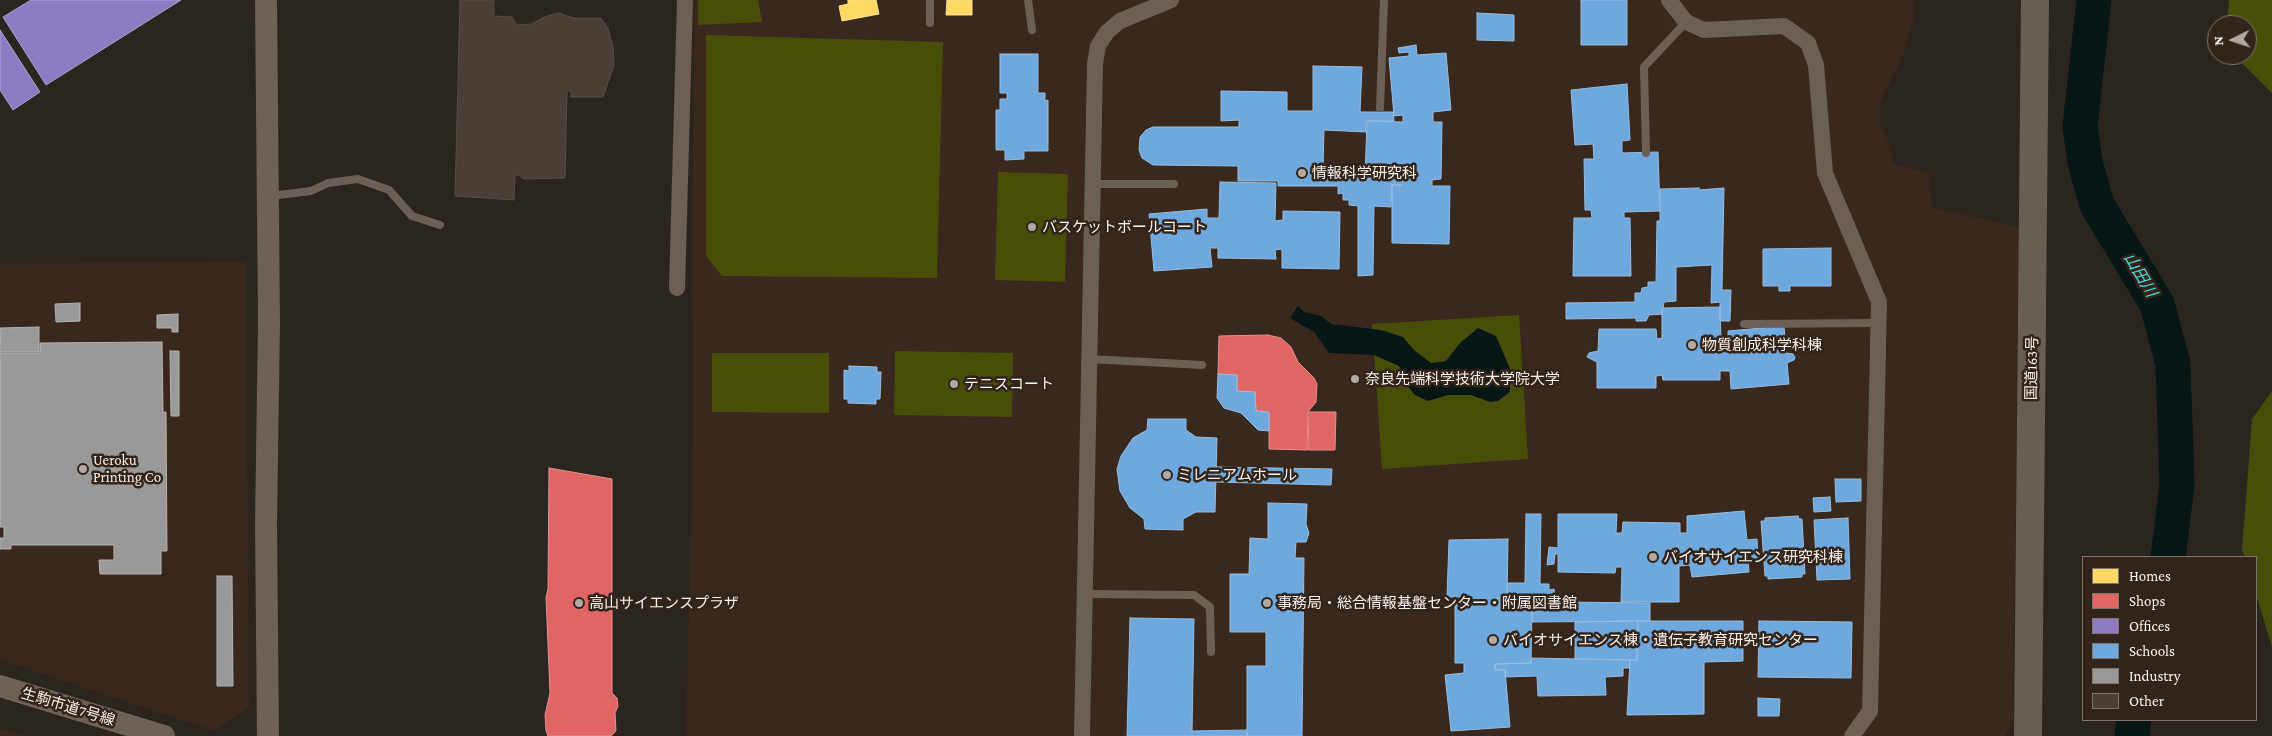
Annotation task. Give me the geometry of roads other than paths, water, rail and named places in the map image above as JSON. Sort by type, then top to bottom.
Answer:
[{"type":"highway","name":"国道163号","points":[[2028,736],[2035,0]]},
{"type":"street","points":[[266,0],[269,321],[266,524],[268,736]]},
{"type":"street","points":[[677,288],[686,0]]},
{"type":"street","points":[[1082,736],[1083,594],[1095,64],[1098,46],[1107,32],[1120,21],[1171,0]]},
{"type":"street","points":[[1669,0],[1686,22],[1704,30],[1784,26],[1808,44],[1816,65],[1825,174],[1879,302],[1870,711],[1857,732],[1852,736]]},
{"type":"street","name":"生駒市道7号線","points":[[0,686],[164,736]]},
{"type":"lane","points":[[930,0],[930,23]]},
{"type":"lane","points":[[1028,0],[1032,30]]},
{"type":"lane","points":[[1380,108],[1384,0]]},
{"type":"lane","points":[[1646,152],[1644,66],[1686,22]]},
{"type":"lane","points":[[268,196],[311,191],[328,183],[358,179],[389,190],[412,216],[440,225]]},
{"type":"lane","points":[[1093,184],[1174,184]]},
{"type":"lane","points":[[1744,324],[1879,323]]},
{"type":"lane","points":[[1089,359],[1202,365]]},
{"type":"lane","points":[[1083,594],[1194,595],[1210,607],[1211,652]]},
{"type":"waterway","name":"山田川","points":[[2094,0],[2080,126],[2085,162],[2097,205],[2157,304],[2173,364],[2177,485],[2168,556]]},
{"type":"waterway","name":"山田川","points":[[2132,736],[2134,721]]},
{"type":"place","name":"情報科学研究科","points":[[1302,173]]},
{"type":"place","name":"バスケットボールコート","points":[[1032,227]]},
{"type":"place","name":"物質創成科学科棟","points":[[1692,345]]},
{"type":"place","name":"奈良先端科学技術大学院大学","points":[[1355,379]]},
{"type":"place","name":"テニスコート","points":[[954,384]]},
{"type":"place","name":"Ueroku Printing Co","points":[[83,469]]},
{"type":"place","name":"ミレニアムホール","points":[[1167,475]]},
{"type":"place","name":"バイオサイエンス研究科棟","points":[[1653,557]]},
{"type":"place","name":"高山サイエンスプラザ","points":[[579,603]]},
{"type":"place","name":"事務局・総合情報基盤センター・附属図書館","points":[[1267,603]]},
{"type":"place","name":"バイオサイエンス棟・遺伝子教育研究センター","points":[[1493,640]]}]
